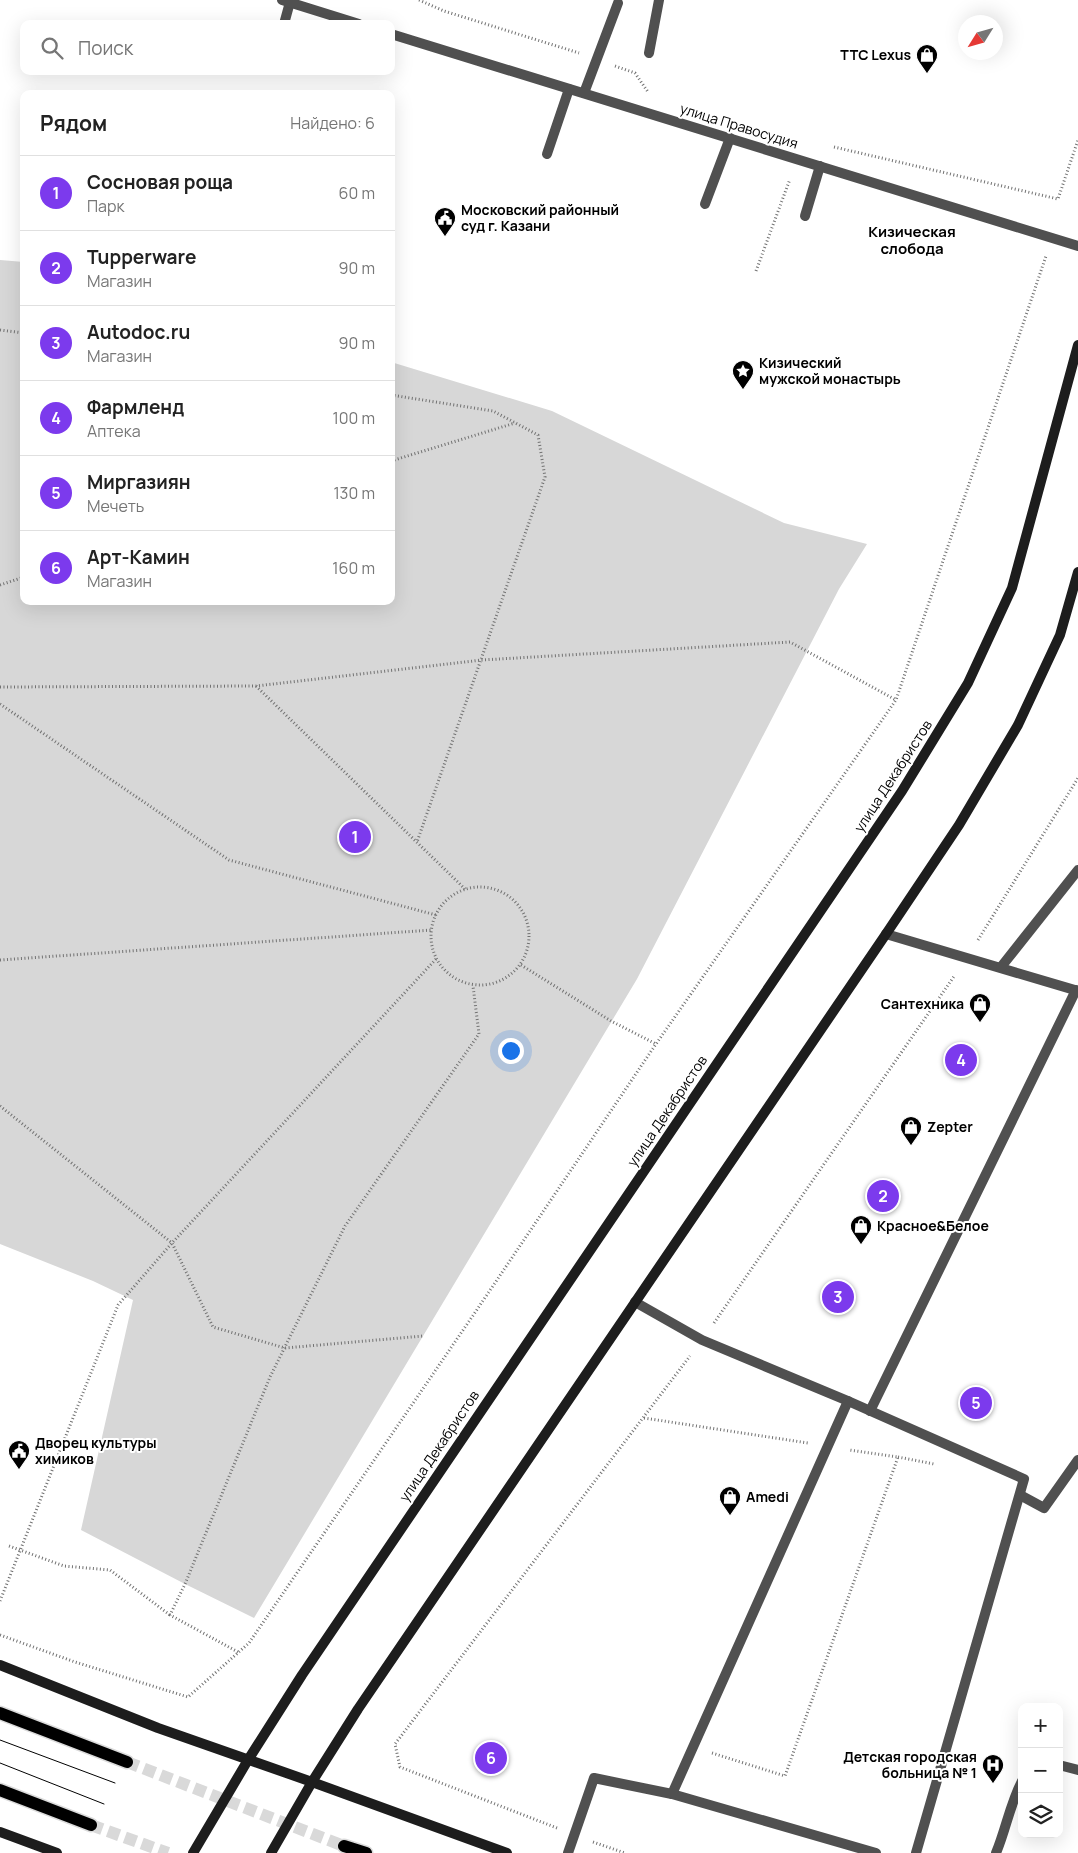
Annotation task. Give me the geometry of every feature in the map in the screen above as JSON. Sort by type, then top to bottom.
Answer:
[{"type":"main road","name":"улица Декабристов","points":[[193,1853],[248,1760],[302,1675],[902,791],[968,683],[1012,588],[1078,345]]},
{"type":"main road","points":[[271,1853],[312,1782],[358,1709],[959,825],[1018,725],[1060,635],[1078,572]]},
{"type":"main road","points":[[0,1665],[158,1728],[507,1853]]},
{"type":"main road","points":[[0,1713],[127,1762]]},
{"type":"main road","points":[[0,1790],[91,1825]]},
{"type":"main road","points":[[0,1832],[57,1853]]},
{"type":"main road","points":[[344,1846],[366,1853]]},
{"type":"street","points":[[649,53],[660,0]]},
{"type":"street","points":[[284,20],[286,1],[346,20]]},
{"type":"street","points":[[584,93],[618,3]]},
{"type":"street","name":"улица Правосудия","points":[[395,35],[1078,246]]},
{"type":"street","points":[[547,154],[569,88]]},
{"type":"street","points":[[705,204],[730,138]]},
{"type":"street","points":[[805,216],[820,166]]},
{"type":"street","points":[[1001,967],[1078,870]]},
{"type":"street","points":[[870,1411],[1077,991],[886,934]]},
{"type":"street","points":[[635,1302],[702,1340],[848,1401],[1024,1479],[916,1853]]},
{"type":"street","points":[[672,1794],[848,1401]]},
{"type":"street","points":[[1020,1495],[1044,1508],[1078,1460]]},
{"type":"street","points":[[1063,1766],[1078,1770]]},
{"type":"street","points":[[568,1853],[594,1778],[672,1794],[876,1853]]},
{"type":"street","points":[[996,1853],[1018,1788]]},
{"type":"path","points":[[419,0],[444,11],[635,73],[647,91],[654,97]]},
{"type":"path","points":[[830,146],[1058,199],[1078,140]]},
{"type":"path","points":[[756,271],[790,179]]},
{"type":"path","points":[[0,1635],[75,1662],[188,1697],[249,1643],[478,1309],[656,1044],[896,700],[1048,251]]},
{"type":"path","points":[[0,330],[20,332]]},
{"type":"path","points":[[395,396],[493,411],[538,435],[545,477],[418,842]]},
{"type":"path","points":[[395,460],[515,423]]},
{"type":"path","points":[[0,585],[20,578]]},
{"type":"path","points":[[0,686],[256,686],[482,660],[790,642],[896,700]]},
{"type":"path","points":[[256,686],[418,842],[464,889]]},
{"type":"path","points":[[0,704],[229,860],[436,915]]},
{"type":"path","points":[[625,1853],[400,1767],[395,1744],[702,1340],[968,957],[1078,778]]},
{"type":"path","points":[[484,887],[504,892],[519,905],[528,922],[530,944],[522,965],[508,978],[491,985],[473,986],[458,981],[446,972],[436,959],[432,945],[432,930],[436,915],[447,899],[464,889],[484,887]]},
{"type":"path","points":[[0,960],[432,930]]},
{"type":"path","points":[[0,1601],[118,1305],[172,1243],[436,959]]},
{"type":"path","points":[[522,965],[611,1021],[656,1044]]},
{"type":"path","points":[[170,1615],[185,1584],[270,1377],[345,1226],[479,1034],[473,986]]},
{"type":"path","points":[[0,1106],[172,1243],[213,1327],[285,1348],[423,1336]]},
{"type":"path","points":[[643,1418],[898,1457],[785,1776],[693,1747]]},
{"type":"path","points":[[9,1546],[64,1566],[110,1570],[170,1615],[238,1652]]},
{"type":"shaded area","points":[[0,260],[20,262],[20,605],[395,605],[395,363],[552,411],[784,523],[867,544],[839,589],[637,979],[254,1618],[81,1530],[133,1300],[93,1281],[0,1244]]},
{"type":"tunnel","points":[[127,1762],[344,1846]]},
{"type":"tunnel","points":[[91,1825],[168,1853]]},
{"type":"tram line","points":[[0,1740],[115,1783]]},
{"type":"tram line","points":[[0,1763],[104,1804]]},
{"type":"place","name":"ТТС Lexus","points":[[927,74]]},
{"type":"place","name":"Московский районный суд г. Казани","points":[[445,237]]},
{"type":"place","name":"Кизический мужской монастырь","points":[[743,390]]},
{"type":"place","name":"Сосновая роща","points":[[355,837]]},
{"type":"place","name":"Сантехника","points":[[980,1023]]},
{"type":"place","name":"Фармленд","points":[[961,1060]]},
{"type":"place","name":"Zepter","points":[[911,1146]]},
{"type":"place","name":"Tupperware","points":[[883,1196]]},
{"type":"place","name":"Красное&Белое","points":[[861,1245]]},
{"type":"place","name":"Autodoc.ru","points":[[838,1297]]},
{"type":"place","name":"Миргазиян","points":[[976,1403]]},
{"type":"place","name":"Дворец культуры химиков","points":[[19,1470]]},
{"type":"place","name":"Amedi","points":[[730,1516]]},
{"type":"place","name":"Арт-Камин","points":[[491,1758]]},
{"type":"place","name":"Детская городская больница № 1","points":[[993,1784]]},
{"type":"district","name":"Кизическая слобода","points":[[912,240]]}]
